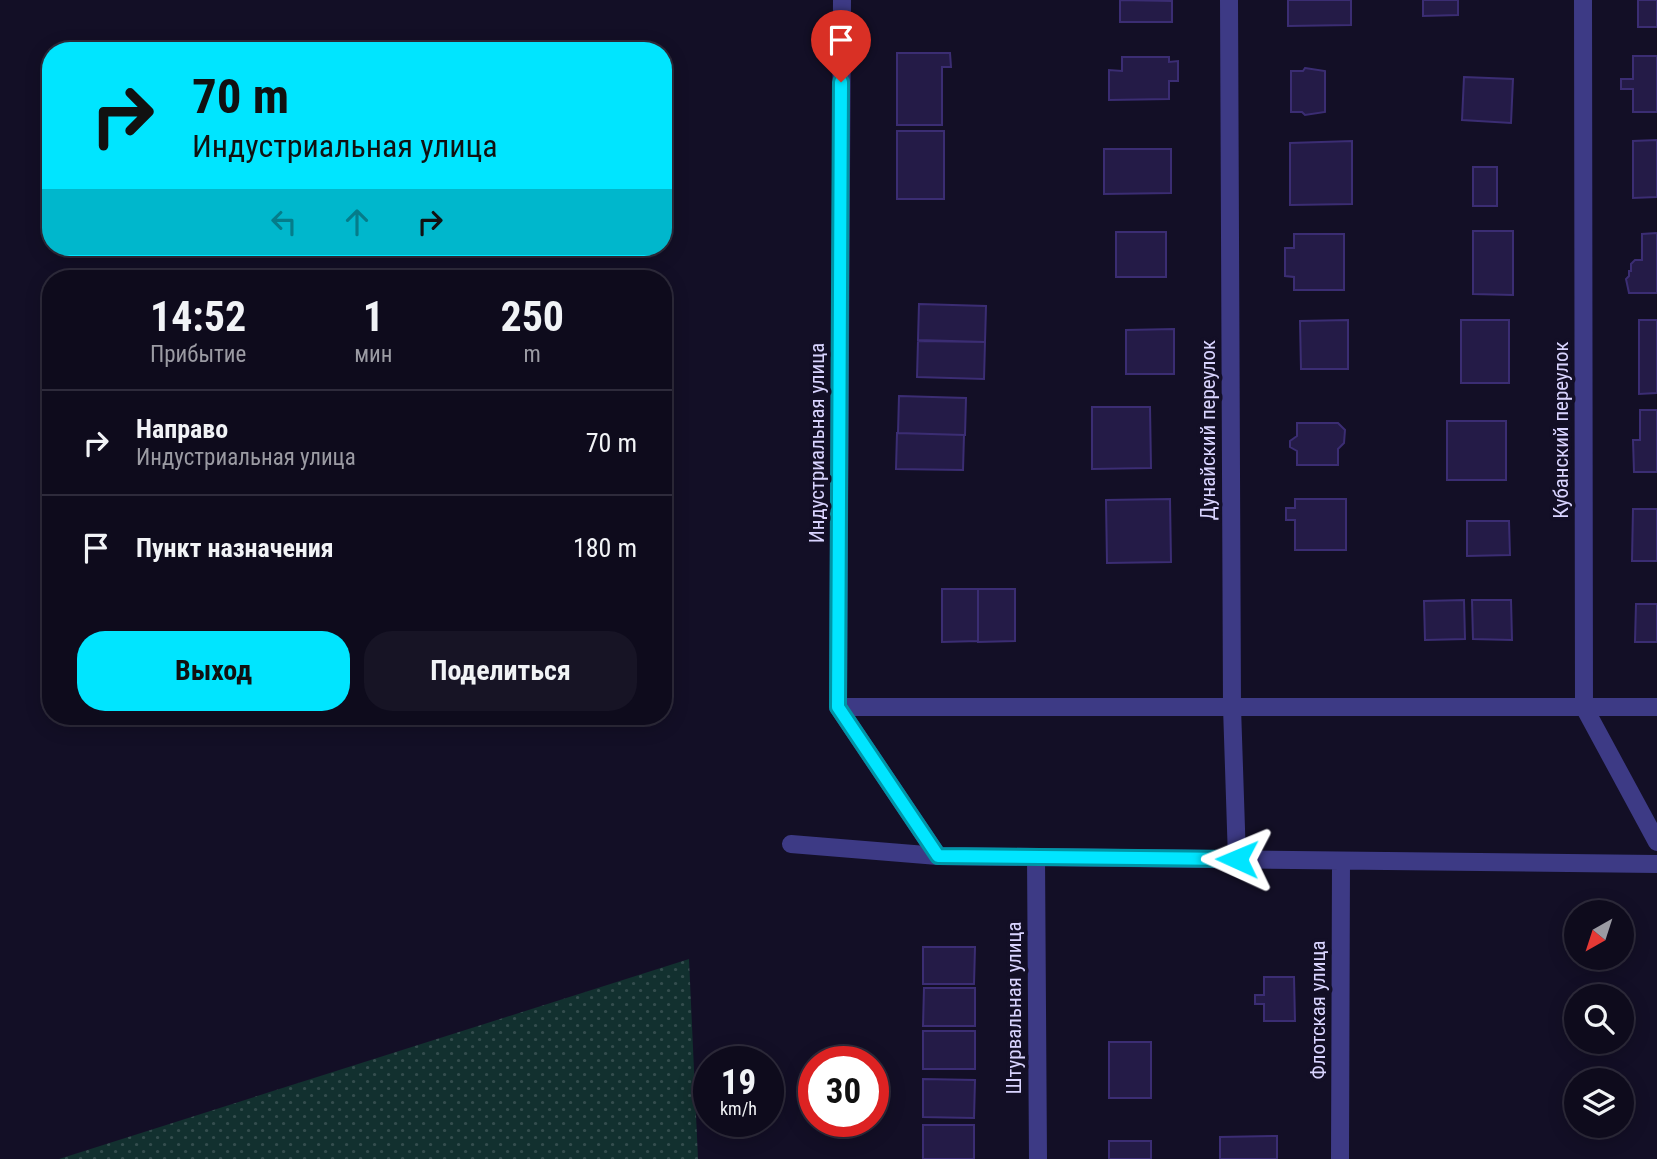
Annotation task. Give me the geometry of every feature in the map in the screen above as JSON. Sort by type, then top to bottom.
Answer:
[{"type":"street","name":"Индустриальная улица","points":[[838,707],[842,0]]},
{"type":"street","name":"Дунайский переулок","points":[[1229,0],[1232,707],[1237,859]]},
{"type":"street","name":"Кубанский переулок","points":[[1583,0],[1584,707],[1657,842]]},
{"type":"street","points":[[838,707],[1657,707]]},
{"type":"street","points":[[838,707],[938,856]]},
{"type":"street","points":[[791,844],[938,856],[1657,864]]},
{"type":"street","name":"Штурвальная улица","points":[[1035,857],[1038,1159]]},
{"type":"street","name":"Флотская улица","points":[[1340,1159],[1341,861]]},
{"type":"green space","points":[[689,959],[693,1137],[697,1137],[698,1159],[59,1159]]},
{"type":"building","points":[[1120,0],[1172,1],[1172,22],[1120,22]]},
{"type":"building","points":[[1288,0],[1351,0],[1351,25],[1288,26]]},
{"type":"building","points":[[1423,0],[1458,0],[1458,15],[1423,16]]},
{"type":"building","points":[[1638,0],[1657,0],[1657,27],[1638,27]]},
{"type":"building","points":[[897,53],[950,53],[951,67],[942,67],[942,125],[897,125]]},
{"type":"building","points":[[1633,56],[1657,56],[1657,112],[1633,112],[1633,89],[1621,89],[1621,79],[1633,79]]},
{"type":"building","points":[[1122,57],[1169,57],[1169,62],[1178,61],[1178,81],[1169,81],[1169,99],[1109,100],[1109,70],[1122,71]]},
{"type":"building","points":[[1305,68],[1325,71],[1325,112],[1305,115],[1302,112],[1291,112],[1291,71],[1303,71]]},
{"type":"building","points":[[1464,77],[1513,79],[1511,123],[1462,120]]},
{"type":"building","points":[[897,131],[944,131],[944,199],[897,199]]},
{"type":"building","points":[[1657,140],[1657,197],[1633,198],[1633,141]]},
{"type":"building","points":[[1352,141],[1352,204],[1290,205],[1290,143]]},
{"type":"building","points":[[1104,149],[1171,149],[1171,193],[1104,194]]},
{"type":"building","points":[[1473,167],[1497,167],[1497,206],[1473,206]]},
{"type":"building","points":[[1473,231],[1513,231],[1513,295],[1473,294]]},
{"type":"building","points":[[1116,232],[1166,232],[1166,277],[1116,277]]},
{"type":"building","points":[[1657,233],[1657,293],[1629,293],[1626,279],[1631,271],[1631,264],[1635,260],[1642,260],[1642,234]]},
{"type":"building","points":[[1294,234],[1344,234],[1344,290],[1294,290],[1294,277],[1285,276],[1285,248],[1294,248]]},
{"type":"building","points":[[919,304],[986,306],[985,342],[918,340]]},
{"type":"building","points":[[1348,320],[1348,369],[1301,369],[1300,321]]},
{"type":"building","points":[[1461,320],[1509,320],[1509,383],[1461,383]]},
{"type":"building","points":[[1639,320],[1657,320],[1657,393],[1639,394]]},
{"type":"building","points":[[1174,329],[1174,374],[1126,374],[1126,330]]},
{"type":"building","points":[[918,341],[985,342],[984,379],[917,377]]},
{"type":"building","points":[[899,396],[966,398],[965,435],[898,433]]},
{"type":"building","points":[[1092,407],[1150,407],[1151,468],[1092,469]]},
{"type":"building","points":[[1640,410],[1657,410],[1657,472],[1634,472],[1633,440],[1640,440]]},
{"type":"building","points":[[1447,421],[1506,421],[1506,480],[1447,480]]},
{"type":"building","points":[[1297,423],[1338,423],[1345,430],[1344,443],[1338,449],[1338,465],[1297,465],[1297,451],[1290,447],[1290,441],[1297,436]]},
{"type":"building","points":[[897,433],[964,435],[963,470],[896,469]]},
{"type":"building","points":[[1170,499],[1171,562],[1107,563],[1106,500]]},
{"type":"building","points":[[1295,499],[1346,499],[1346,550],[1295,550],[1295,520],[1286,520],[1286,508],[1295,508]]},
{"type":"building","points":[[1633,509],[1657,509],[1657,561],[1632,561]]},
{"type":"building","points":[[1467,521],[1509,521],[1510,555],[1467,556]]},
{"type":"building","points":[[942,589],[978,589],[978,641],[942,642]]},
{"type":"building","points":[[978,589],[1015,589],[1015,641],[978,642]]},
{"type":"building","points":[[1464,600],[1465,639],[1425,640],[1424,601]]},
{"type":"building","points":[[1472,600],[1511,600],[1512,640],[1473,639]]},
{"type":"building","points":[[1636,604],[1657,604],[1657,642],[1635,642]]},
{"type":"building","points":[[923,947],[975,947],[974,984],[923,984]]},
{"type":"building","points":[[1264,977],[1294,977],[1295,1021],[1264,1021],[1264,1004],[1255,1004],[1255,995],[1264,995]]},
{"type":"building","points":[[924,988],[975,988],[975,1026],[923,1026]]},
{"type":"building","points":[[923,1031],[975,1031],[975,1069],[923,1069]]},
{"type":"building","points":[[1109,1042],[1151,1042],[1151,1098],[1109,1098]]},
{"type":"building","points":[[923,1079],[975,1080],[974,1118],[923,1117]]},
{"type":"building","points":[[923,1125],[974,1125],[974,1159],[923,1159]]},
{"type":"building","points":[[1277,1136],[1277,1159],[1220,1159],[1220,1137]]},
{"type":"building","points":[[1109,1141],[1151,1141],[1151,1159],[1109,1159]]},
{"type":"route","points":[[841,82],[838,707],[938,856],[1237,859]]}]
